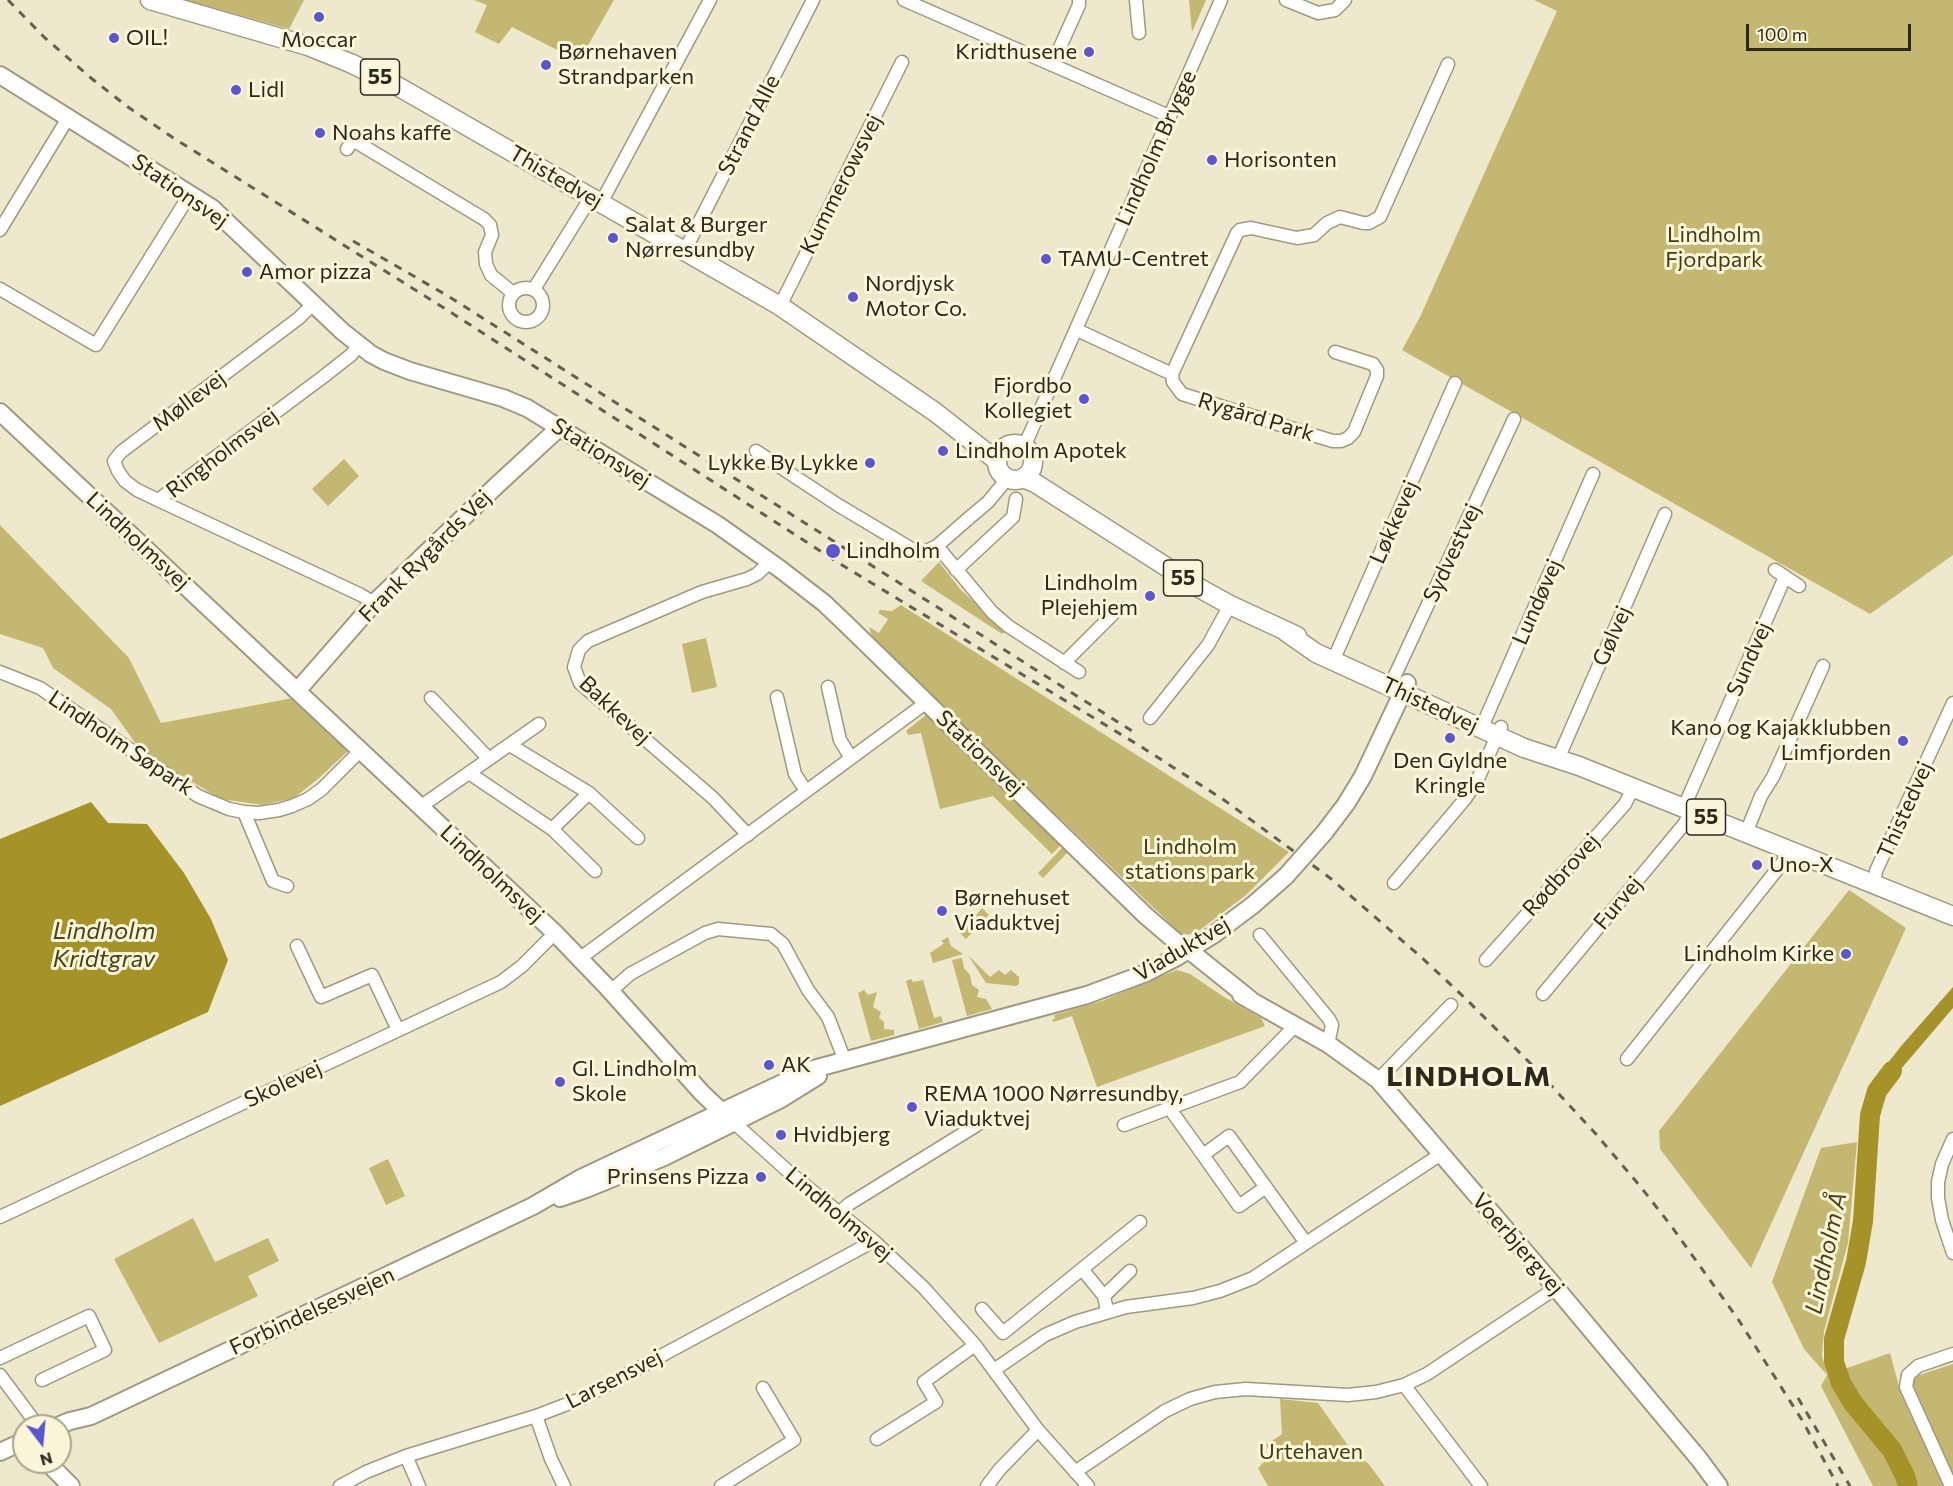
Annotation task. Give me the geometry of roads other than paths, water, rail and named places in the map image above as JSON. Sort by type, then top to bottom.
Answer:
[{"type":"main road","name":"Thistedvej","points":[[150,0],[308,46],[392,83],[780,306],[935,412],[1009,451]]},
{"type":"main road","name":"55","points":[[1009,451],[1031,454],[1021,474],[998,471],[1009,451]]},
{"type":"main road","name":"Thistedvej","points":[[1021,474],[1041,473],[1085,514],[1169,569],[1230,605],[1286,632],[1316,653],[1335,656],[1399,685],[1491,728],[1524,748],[1559,757],[1953,916]]},
{"type":"street","points":[[534,289],[596,200],[710,0]]},
{"type":"street","name":"Strand Alle","points":[[685,250],[813,0]]},
{"type":"street","points":[[904,0],[932,6],[1053,65],[1169,116]]},
{"type":"street","points":[[1053,65],[1079,5],[1079,0]]},
{"type":"street","points":[[1136,0],[1139,33]]},
{"type":"street","name":"Lindholm Brygge","points":[[1009,451],[1077,330],[1221,0]]},
{"type":"street","points":[[1286,0],[1318,13],[1335,10],[1345,0]]},
{"type":"street","name":"Kummerowsvej","points":[[780,306],[902,62]]},
{"type":"street","name":"Rygård Park","points":[[1335,352],[1373,364],[1377,370],[1377,376],[1354,432],[1341,441],[1332,441],[1182,394],[1173,382],[1172,374],[1237,232],[1251,228],[1297,238],[1314,235],[1327,223],[1340,217],[1370,223],[1380,217],[1448,64]]},
{"type":"street","name":"Stationsvej","points":[[0,75],[212,208],[359,345],[384,362],[503,398],[527,408],[718,525],[770,562],[824,603],[1183,954]]},
{"type":"street","points":[[0,230],[68,117]]},
{"type":"street","points":[[347,149],[353,140],[484,219],[490,225],[492,235],[485,252],[490,275],[513,293]]},
{"type":"street","points":[[0,289],[96,345],[190,194]]},
{"type":"street","points":[[523,288],[534,289],[542,297],[543,307],[538,317],[528,322],[517,319],[509,304],[513,293],[523,288]]},
{"type":"street","name":"Møllevej","points":[[158,500],[137,490],[125,481],[114,461],[121,452],[299,318],[314,304]]},
{"type":"street","points":[[1077,330],[1172,374]]},
{"type":"street","name":"Ringholmsvej","points":[[359,345],[351,355],[323,377],[158,500],[351,590],[374,603]]},
{"type":"street","name":"Løkkevej","points":[[1335,656],[1455,383]]},
{"type":"street","name":"Sydvestvej","points":[[1399,685],[1514,419]]},
{"type":"street","name":"Lindholmsvej","points":[[3,421],[361,750],[555,933],[721,1111],[790,1173],[874,1240],[924,1288],[975,1345],[1038,1430],[1088,1486]]},
{"type":"street","name":"Frank Rygårds Vej","points":[[297,691],[374,603],[560,427]]},
{"type":"street","points":[[756,451],[838,505],[920,554],[937,546],[1021,474]]},
{"type":"street","name":"Lundøvej","points":[[1394,884],[1465,799],[1477,781],[1491,728],[1593,474]]},
{"type":"street","points":[[957,570],[1013,517],[1016,498]]},
{"type":"street","name":"Gølvej","points":[[1559,757],[1665,514]]},
{"type":"street","points":[[937,546],[992,612],[1008,626],[1079,672]]},
{"type":"street","name":"Bakkevej","points":[[748,835],[713,798],[580,682],[574,667],[579,650],[588,641],[702,592],[747,579],[757,574],[770,562]]},
{"type":"street","name":"Sundvej","points":[[1687,809],[1780,573],[1799,586]]},
{"type":"street","points":[[1150,718],[1208,645],[1230,605]]},
{"type":"street","points":[[1064,663],[1119,609]]},
{"type":"street","points":[[1746,833],[1761,796],[1773,777],[1823,666]]},
{"type":"street","name":"Lindholm Søpark","points":[[0,672],[40,688],[198,796],[214,804],[244,812],[259,813],[279,810],[308,799],[322,789],[361,750]]},
{"type":"street","name":"Viaduktvej","points":[[721,1111],[810,1070],[1087,995],[1146,973],[1183,954],[1231,922],[1286,876],[1324,834],[1363,776],[1399,685]]},
{"type":"street","points":[[828,687],[840,740],[851,758]]},
{"type":"street","points":[[777,697],[795,774],[806,791]]},
{"type":"street","points":[[431,698],[489,759]]},
{"type":"street","points":[[579,959],[927,702]]},
{"type":"street","name":"Thistedvej","points":[[1874,884],[1876,872],[1953,703]]},
{"type":"street","points":[[420,807],[539,724]]},
{"type":"street","points":[[510,744],[589,793],[638,838]]},
{"type":"street","points":[[469,773],[552,829],[595,871]]},
{"type":"street","name":"Rødbrovej","points":[[1486,960],[1625,804],[1633,788]]},
{"type":"street","points":[[552,829],[589,793]]},
{"type":"street","name":"Furvej","points":[[1543,994],[1685,823],[1687,809]]},
{"type":"street","points":[[244,812],[273,881],[287,886]]},
{"type":"street","points":[[1627,1059],[1783,862],[1788,850]]},
{"type":"street","points":[[611,991],[630,974],[705,933],[718,929],[771,934],[783,944],[808,990],[828,1017],[845,1061]]},
{"type":"street","name":"Skolevej","points":[[0,1217],[501,982],[522,966],[555,933]]},
{"type":"street","points":[[1260,935],[1329,1019],[1332,1025],[1328,1044]]},
{"type":"street","points":[[297,946],[321,997],[372,975],[398,1030]]},
{"type":"street","name":"Voerbjergvej","points":[[1183,954],[1251,1000],[1328,1044],[1378,1080],[1556,1288],[1719,1486]]},
{"type":"street","points":[[1378,1080],[1451,1005]]},
{"type":"street","points":[[1124,1125],[1240,1082],[1295,1026]]},
{"type":"street","name":"Viaduktvej","points":[[734,1123],[781,1099],[845,1061]]},
{"type":"street","points":[[1170,1109],[1239,1206],[1266,1186]]},
{"type":"street","name":"Forbindelsesvejen","points":[[72,1430],[91,1416],[533,1206],[581,1178],[721,1111]]},
{"type":"street","name":"Forbindelsesvejen","points":[[533,1206],[586,1190],[635,1170],[734,1123]]},
{"type":"street","points":[[839,1213],[849,1204],[977,1125]]},
{"type":"street","points":[[1203,1155],[1229,1136],[1306,1243]]},
{"type":"street","points":[[1953,1139],[1942,1164],[1938,1182],[1938,1198],[1948,1218],[1953,1253]]},
{"type":"street","points":[[994,1370],[1045,1335],[1074,1322],[1107,1311],[1193,1298],[1220,1291],[1253,1278],[1441,1154]]},
{"type":"street","points":[[982,1309],[1003,1333],[1140,1222]]},
{"type":"street","name":"Larsensvej","points":[[340,1486],[366,1472],[406,1456],[536,1416],[583,1398],[874,1240]]},
{"type":"street","points":[[1082,1269],[1104,1296],[1107,1311]]},
{"type":"street","points":[[1104,1296],[1130,1271]]},
{"type":"street","points":[[1075,1472],[1165,1411],[1190,1399],[1215,1392],[1246,1389],[1348,1395],[1377,1392],[1404,1385],[1427,1374],[1556,1288]]},
{"type":"street","points":[[0,1358],[89,1316],[105,1350],[42,1380]]},
{"type":"street","points":[[877,1439],[936,1402],[924,1382],[975,1345]]},
{"type":"street","points":[[1951,1486],[1906,1387],[1908,1375],[1918,1366],[1953,1354]]},
{"type":"street","points":[[0,1375],[29,1414]]},
{"type":"street","points":[[1404,1385],[1482,1486]]},
{"type":"street","points":[[721,1486],[794,1440],[763,1388]]},
{"type":"street","name":"Forbindelsesvejen","points":[[72,1421],[91,1416]]},
{"type":"street","points":[[536,1416],[551,1459],[564,1486]]},
{"type":"street","points":[[987,1486],[1000,1469],[1038,1430]]},
{"type":"street","points":[[406,1456],[419,1486]]},
{"type":"water","name":"Lindholm Kridtgrav","points":[[91,802],[108,823],[147,824],[184,873],[211,919],[228,960],[208,1012],[0,1106],[0,839]]},
{"type":"water","points":[[1953,987],[1953,1008],[1889,1083],[1877,1091],[1871,1090],[1880,1073],[1902,1045]]},
{"type":"waterway","name":"Lindholm Å","points":[[1892,1071],[1877,1091],[1870,1115],[1863,1221],[1856,1262],[1834,1339],[1834,1362],[1841,1383],[1853,1403],[1892,1450],[1908,1486]]},
{"type":"railway","points":[[8,0],[44,37],[91,78],[175,139],[444,308],[842,565],[1140,746],[1224,800],[1330,878],[1466,999],[1533,1066],[1640,1186],[1738,1319],[1802,1420],[1838,1486]]},
{"type":"railway","points":[[353,241],[448,296],[1132,731]]},
{"type":"railway","points":[[1798,1398],[1850,1486]]},
{"type":"place","name":"Moccar","points":[[319,17]]},
{"type":"place","name":"OIL!","points":[[114,38]]},
{"type":"place","name":"Kridthusene","points":[[1089,52]]},
{"type":"place","name":"Børnehaven Strandparken","points":[[546,65]]},
{"type":"place","name":"Lidl","points":[[236,90]]},
{"type":"place","name":"Noahs kaffe","points":[[320,133]]},
{"type":"place","name":"Horisonten","points":[[1212,160]]},
{"type":"place","name":"Salat & Burger Nørresundby","points":[[613,238]]},
{"type":"place","name":"TAMU-Centret","points":[[1046,259]]},
{"type":"place","name":"Amor pizza","points":[[247,272]]},
{"type":"place","name":"Nordjysk Motor Co.","points":[[853,297]]},
{"type":"place","name":"Fjordbo Kollegiet","points":[[1084,399]]},
{"type":"place","name":"Lindholm Apotek","points":[[943,451]]},
{"type":"place","name":"Lykke By Lykke","points":[[870,463]]},
{"type":"place","name":"Lindholm","points":[[833,551]]},
{"type":"place","name":"Lindholm Plejehjem","points":[[1150,596]]},
{"type":"place","name":"Den Gyldne Kringle","points":[[1450,738]]},
{"type":"place","name":"Kano og Kajakklubben Limfjorden","points":[[1903,741]]},
{"type":"place","name":"Uno-X","points":[[1757,865]]},
{"type":"place","name":"Børnehuset Viaduktvej","points":[[942,911]]},
{"type":"place","name":"Lindholm Kirke","points":[[1846,954]]},
{"type":"place","name":"AK","points":[[769,1065]]},
{"type":"place","name":"Gl. Lindholm Skole","points":[[560,1082]]},
{"type":"place","name":"REMA 1000 Nørresundby, Viaduktvej","points":[[912,1107]]},
{"type":"place","name":"Hvidbjerg","points":[[781,1135]]},
{"type":"place","name":"Prinsens Pizza","points":[[761,1177]]},
{"type":"district","name":"LINDHOLM","points":[[1469,1077]]},
{"type":"park label","name":"Lindholm Fjordpark","points":[[1714,248]]},
{"type":"park label","name":"Lindholm stations park","points":[[1190,860]]},
{"type":"park label","name":"Urtehaven","points":[[1311,1452]]}]
